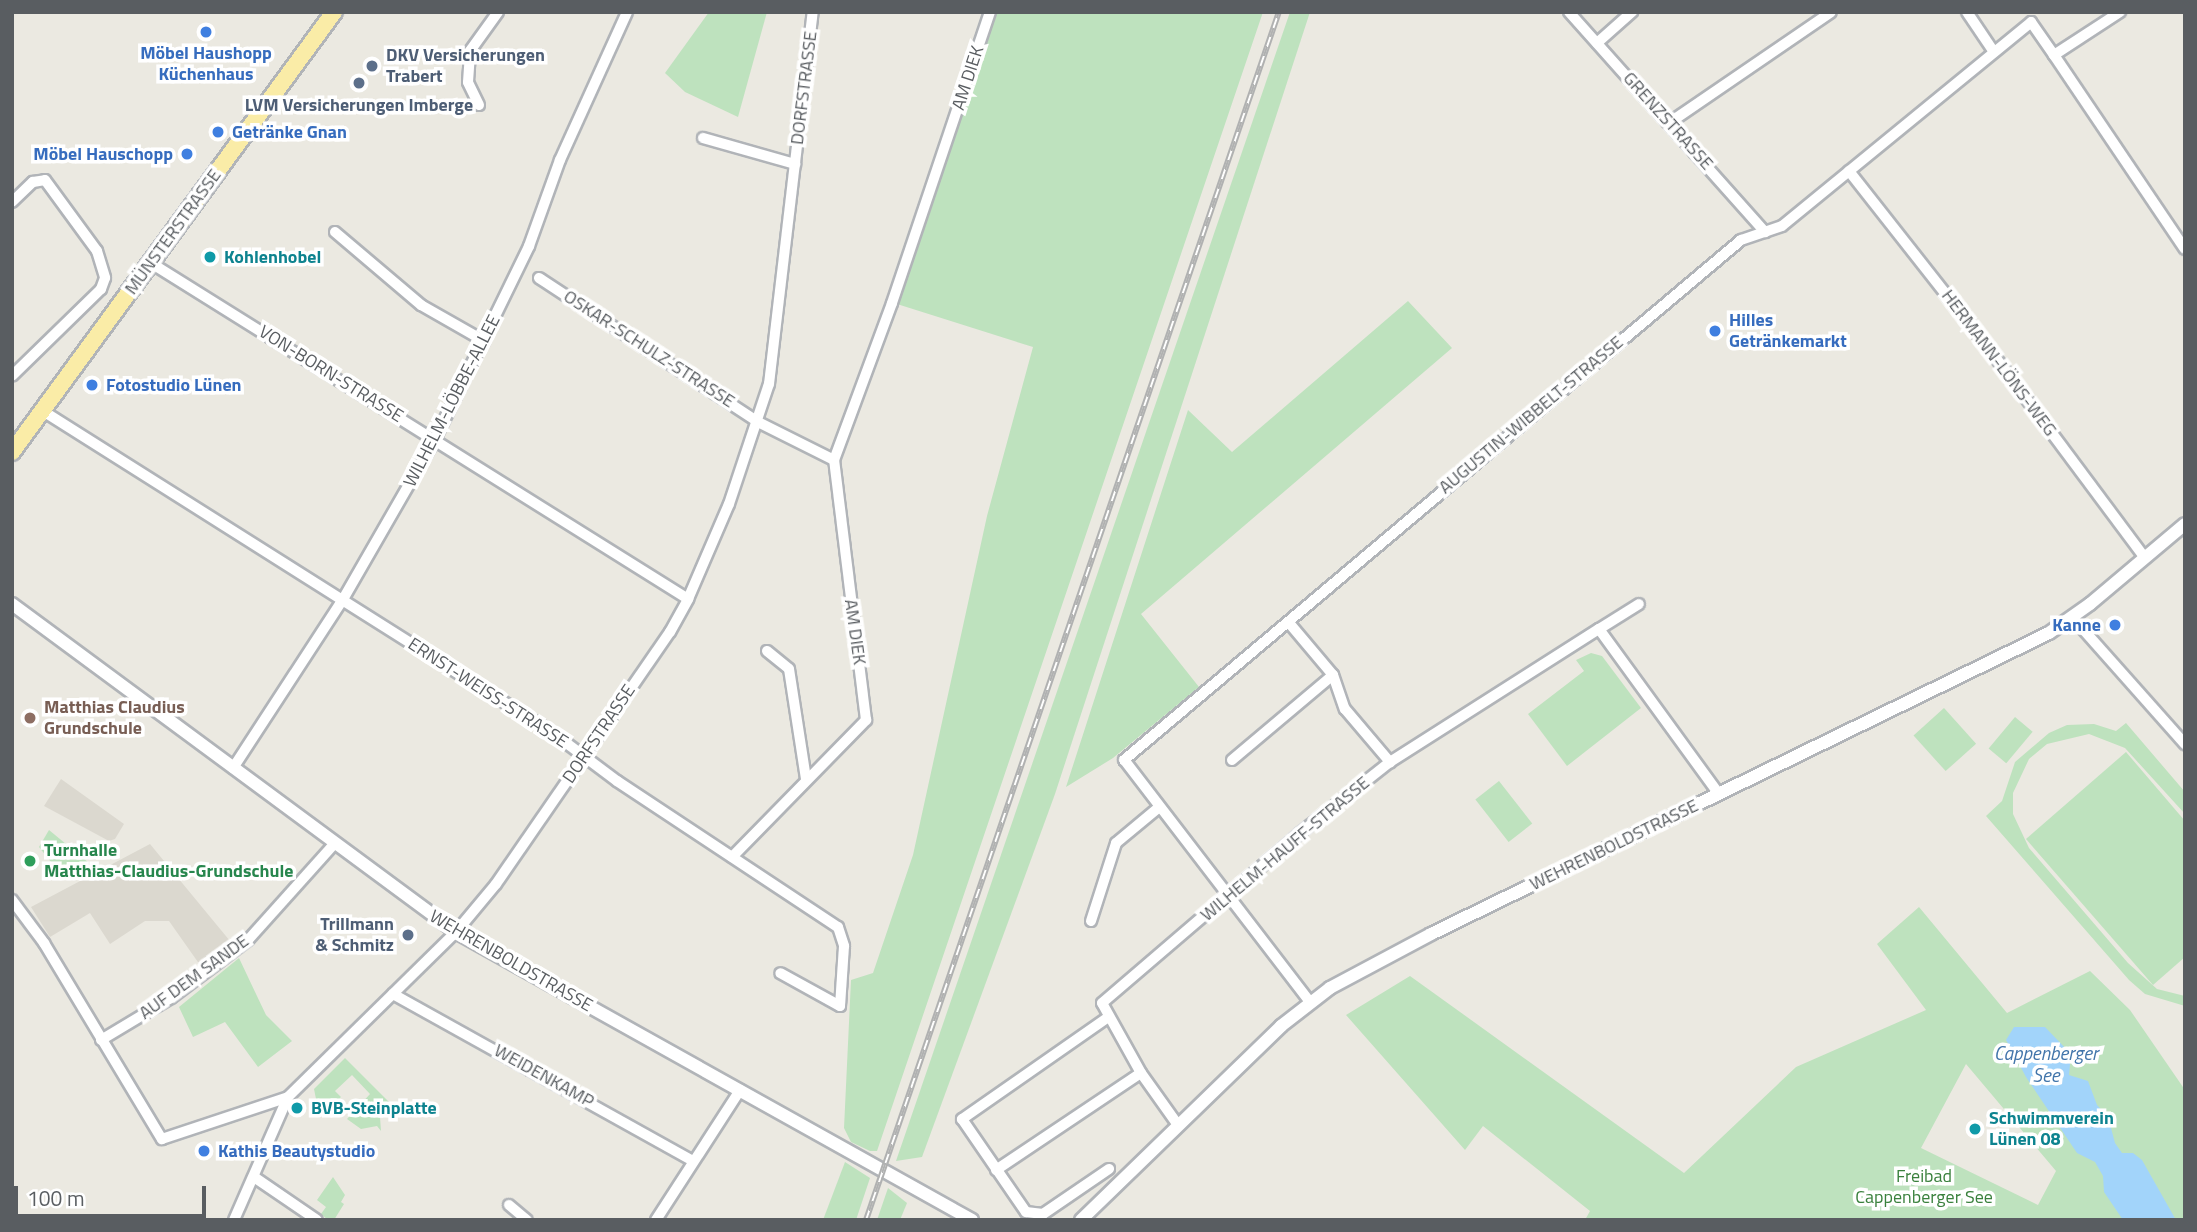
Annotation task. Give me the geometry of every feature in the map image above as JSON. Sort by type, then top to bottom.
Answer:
[{"type":"main road","name":"MÜNSTERSTRASSE","points":[[12,452],[334,12]]},
{"type":"street","points":[[479,106],[468,82],[470,51],[498,12]]},
{"type":"street","name":"WILHELM-LÖBBE-ALLEE","points":[[233,768],[342,601],[435,439],[484,341],[627,12]]},
{"type":"street","name":"DORFSTRASSE","points":[[234,1220],[288,1097],[456,932],[525,845],[583,755],[670,632],[688,599],[758,422],[778,332],[813,12]]},
{"type":"street","name":"AM DIEK","points":[[732,857],[866,720],[834,460],[892,303],[990,12]]},
{"type":"street","name":"GRENZSTRASSE","points":[[1569,12],[1670,122],[1765,232]]},
{"type":"street","points":[[1597,43],[1632,12]]},
{"type":"street","points":[[1670,122],[1831,12]]},
{"type":"street","points":[[1967,12],[1994,52]]},
{"type":"street","points":[[2120,12],[2054,55],[2185,249]]},
{"type":"street","name":"AUGUSTIN-WIBBELT-STRASSE","points":[[1310,1002],[1229,894],[1158,808],[1125,760],[1290,624],[1647,315],[1741,240],[1782,226],[2031,22],[2054,55]]},
{"type":"street","name":"DORFSTRASSE","points":[[703,138],[795,164]]},
{"type":"street","name":"HERMANN-LÖNS-WEG","points":[[1849,171],[2146,558]]},
{"type":"street","points":[[12,202],[38,180],[47,183],[97,251],[105,278],[92,299],[12,376]]},
{"type":"street","points":[[335,232],[421,305],[484,341]]},
{"type":"street","name":"VON-BORN-STRASSE","points":[[150,263],[688,599]]},
{"type":"street","name":"OSKAR-SCHULZ-STRASSE","points":[[539,278],[758,422],[834,460]]},
{"type":"street","name":"ERNST-WEISS-STRASSE","points":[[43,411],[583,755],[838,927],[844,946],[840,1006],[780,974]]},
{"type":"street","name":"WEHRENBOLDSTRASSE","points":[[1081,1220],[1310,1002],[1410,944],[2073,618],[2185,524]]},
{"type":"street","name":"WEHRENBOLDSTRASSE","points":[[12,604],[456,932],[972,1220]]},
{"type":"street","name":"WILHELM-HAUFF-STRASSE","points":[[1107,1018],[1102,1003],[1390,762],[1639,604]]},
{"type":"street","points":[[2073,618],[2185,744]]},
{"type":"street","points":[[1290,624],[1333,676],[1345,709],[1390,762]]},
{"type":"street","points":[[1599,629],[1719,794]]},
{"type":"street","points":[[767,651],[789,669],[806,779]]},
{"type":"street","points":[[1232,760],[1333,676]]},
{"type":"street","points":[[1091,921],[1116,843],[1158,808]]},
{"type":"street","name":"AUF DEM SANDE","points":[[101,1040],[171,998],[248,940],[334,844]]},
{"type":"street","points":[[12,900],[44,943],[162,1139],[288,1097]]},
{"type":"street","name":"WEIDENKAMP","points":[[393,994],[693,1161]]},
{"type":"street","points":[[1110,1169],[1043,1214],[1026,1212],[962,1119],[1107,1018],[1178,1125]]},
{"type":"street","points":[[996,1170],[1141,1073]]},
{"type":"street","points":[[656,1220],[740,1090]]},
{"type":"street","points":[[254,1177],[317,1220]]},
{"type":"street","points":[[509,1205],[527,1220]]},
{"type":"shaded area","points":[[61,779],[124,824],[115,839],[109,841],[44,806]]},
{"type":"shaded area","points":[[150,844],[230,941],[200,965],[169,921],[145,921],[110,944],[90,913],[50,937],[31,907]]},
{"type":"green space","points":[[709,12],[767,12],[738,117],[685,92],[665,73]]},
{"type":"green space","points":[[997,12],[1263,12],[877,1151],[870,1151],[851,1142],[844,1128],[851,980],[873,973],[913,855],[987,516],[1033,347],[897,304]]},
{"type":"green space","points":[[1290,12],[1310,12],[1055,794],[922,1157],[896,1161]]},
{"type":"green space","points":[[1408,301],[1452,348],[1141,614],[1199,687],[1113,758],[1066,787],[1188,410],[1232,452]]},
{"type":"green space","points":[[1591,653],[1602,656],[1641,708],[1567,766],[1528,714],[1584,671],[1576,660]]},
{"type":"green space","points":[[1944,708],[1976,744],[1946,771],[1914,735]]},
{"type":"green space","points":[[2015,717],[2033,732],[2006,763],[1989,748]]},
{"type":"green space","points":[[2126,723],[2185,792],[2185,814],[2125,748],[2089,734],[2047,744],[2029,759],[2013,793],[2013,814],[2029,848],[2128,963],[2157,989],[2185,996],[2185,1006],[2145,994],[2129,980],[1986,816],[2002,801],[2015,762],[2049,733],[2067,725],[2094,724],[2116,731]]},
{"type":"green space","points":[[2126,752],[2185,821],[2185,957],[2153,985],[2026,839]]},
{"type":"green space","points":[[1499,781],[1532,824],[1509,842],[1475,799]]},
{"type":"green space","points":[[49,830],[89,863],[63,877],[39,847]]},
{"type":"green space","name":"Freibad Cappenberger See","points":[[1919,907],[2007,1013],[2090,971],[2130,1010],[2185,1090],[2185,1220],[1585,1220],[1590,1211],[1483,1126],[1465,1150],[1346,1015],[1410,976],[1684,1173],[1796,1067],[1926,1010],[1877,944]],"holes":[[[1966,1064],[2056,1171],[2038,1205],[1921,1148]]]},
{"type":"green space","points":[[239,958],[266,1015],[292,1041],[258,1067],[225,1022],[193,1037],[179,1007]]},
{"type":"green space","points":[[345,1058],[392,1105],[380,1117],[381,1131],[377,1126],[361,1129],[347,1119],[370,1094],[352,1075],[335,1091],[341,1097],[329,1109],[316,1099],[314,1089]]},
{"type":"green space","points":[[845,1162],[870,1178],[856,1220],[823,1220]]},
{"type":"green space","points":[[333,1177],[345,1195],[341,1202],[344,1204],[334,1220],[328,1220],[321,1214],[326,1207],[317,1200]]},
{"type":"green space","points":[[888,1188],[907,1203],[900,1220],[877,1220]]},
{"type":"water","name":"Cappenberger See","points":[[2014,1027],[2045,1027],[2071,1054],[2069,1075],[2088,1081],[2097,1105],[2108,1117],[2115,1143],[2122,1153],[2133,1153],[2142,1160],[2176,1220],[2123,1220],[2104,1192],[2103,1176],[2095,1162],[2077,1153],[2026,1077],[2006,1040]]},
{"type":"railway","points":[[866,1220],[1279,12]]},
{"type":"place","name":"Möbel Haushopp Küchenhaus","points":[[206,32]]},
{"type":"place","name":"DKV Versicherungen Trabert","points":[[372,66]]},
{"type":"place","name":"LVM Versicherungen Imberge","points":[[359,83]]},
{"type":"place","name":"Getränke Gnan","points":[[218,132]]},
{"type":"place","name":"Möbel Hauschopp","points":[[187,154]]},
{"type":"place","name":"Kohlenhobel","points":[[210,257]]},
{"type":"place","name":"Hilles Getränkemarkt","points":[[1715,331]]},
{"type":"place","name":"Fotostudio Lünen","points":[[92,385]]},
{"type":"place","name":"Kanne","points":[[2115,625]]},
{"type":"place","name":"Matthias Claudius Grundschule","points":[[30,718]]},
{"type":"place","name":"Turnhalle Matthias-Claudius-Grundschule","points":[[30,861]]},
{"type":"place","name":"Trillmann & Schmitz","points":[[408,935]]},
{"type":"place","name":"BVB-Steinplatte","points":[[297,1108]]},
{"type":"place","name":"Schwimmverein Lünen 08","points":[[1975,1129]]},
{"type":"place","name":"Kathis Beautystudio","points":[[204,1151]]}]
